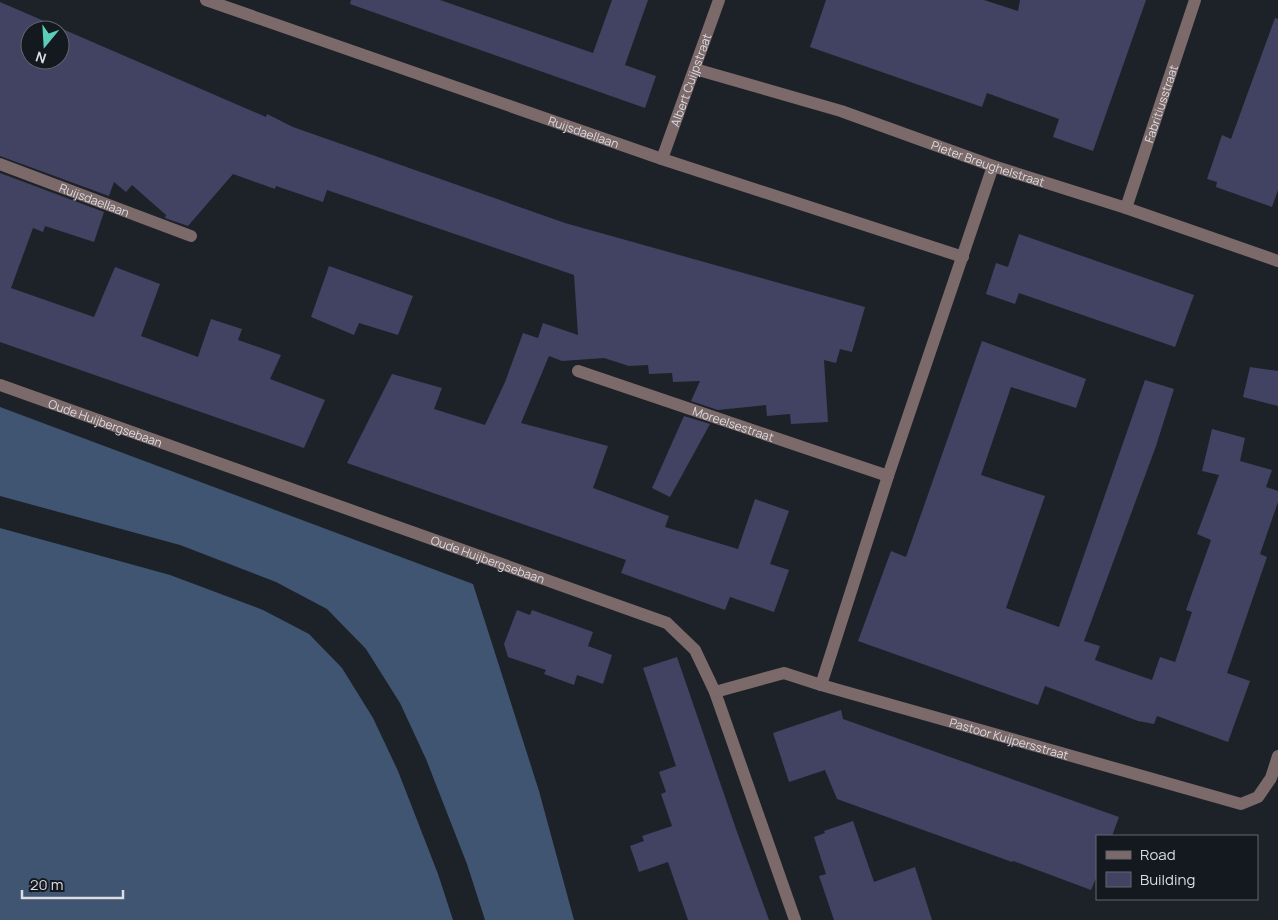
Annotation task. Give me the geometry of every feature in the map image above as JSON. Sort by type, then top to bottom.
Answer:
[{"type":"street","name":"Ruijsdaellaan","points":[[206,0],[662,159],[963,257]]},
{"type":"street","name":"Albert Cuijpstraat","points":[[662,159],[719,0]]},
{"type":"street","name":"Fabritiusstraat","points":[[1126,208],[1195,0]]},
{"type":"street","name":"Pieter Breughelstraat","points":[[695,69],[841,111],[993,166],[1126,208],[1278,261]]},
{"type":"street","name":"Ruijsdaellaan","points":[[0,164],[190,236]]},
{"type":"street","points":[[820,685],[888,476],[993,166]]},
{"type":"street","name":"Moreelsestraat","points":[[578,371],[888,476]]},
{"type":"street","name":"Oude Huijbergsebaan","points":[[0,385],[667,623],[695,650],[715,692],[795,920]]},
{"type":"street","name":"Pastoor Kuijpersstraat","points":[[715,692],[784,673],[820,685],[1241,804],[1258,797],[1271,778],[1278,756]]},
{"type":"shaded area","points":[[0,407],[473,584],[539,791],[574,920],[485,920],[467,864],[426,759],[400,703],[366,649],[327,609],[276,582],[180,545],[0,496]]},
{"type":"shaded area","points":[[0,528],[170,575],[263,610],[309,634],[342,668],[373,718],[398,771],[438,874],[453,920],[0,920]]},
{"type":"building","points":[[351,0],[440,0],[593,53],[612,0],[648,0],[625,65],[656,76],[645,108],[350,4]]},
{"type":"building","points":[[826,0],[984,0],[1018,11],[1020,0],[1146,0],[1093,151],[1053,137],[1059,119],[987,93],[982,107],[810,47]]},
{"type":"building","points":[[0,2],[42,20],[20,20],[20,70],[70,70],[70,32],[266,117],[267,114],[293,127],[565,223],[865,307],[852,352],[840,349],[836,363],[824,360],[828,422],[791,424],[790,414],[767,416],[766,405],[718,410],[691,401],[700,381],[673,382],[672,373],[649,374],[648,365],[629,366],[604,358],[562,361],[549,356],[521,423],[608,446],[593,488],[669,516],[665,527],[738,549],[755,499],[789,511],[770,564],[789,570],[774,612],[730,597],[725,610],[621,573],[626,560],[347,463],[392,374],[442,388],[434,409],[485,425],[505,382],[523,333],[538,338],[543,323],[578,335],[574,275],[327,190],[323,202],[276,186],[275,189],[233,174],[188,226],[165,218],[166,215],[132,185],[126,192],[114,182],[109,196],[0,156]]},
{"type":"building","points":[[1275,18],[1278,19],[1278,190],[1272,207],[1216,187],[1217,182],[1207,179],[1222,135],[1231,139]]},
{"type":"building","points":[[0,173],[104,212],[94,242],[45,226],[43,232],[33,228],[11,288],[94,317],[115,267],[160,284],[141,336],[198,357],[211,319],[242,329],[238,340],[281,355],[270,379],[325,400],[304,448],[0,342]]},
{"type":"building","points":[[1019,234],[1194,295],[1175,347],[1019,293],[1015,304],[986,294],[996,263],[1008,267]]},
{"type":"building","points":[[329,266],[413,296],[398,335],[359,323],[354,335],[311,317]]},
{"type":"building","points":[[982,341],[1086,379],[1076,408],[1011,387],[981,475],[1045,496],[1006,608],[1059,627],[1145,380],[1174,389],[1156,446],[1084,641],[1100,646],[1095,660],[1152,680],[1160,657],[1175,662],[1192,612],[1186,610],[1211,540],[1197,534],[1219,475],[1202,471],[1212,429],[1245,438],[1240,461],[1272,470],[1266,487],[1278,491],[1278,502],[1260,554],[1267,557],[1227,673],[1250,681],[1228,742],[1157,716],[1154,724],[1138,721],[1045,686],[1038,705],[858,641],[891,551],[906,557]]},
{"type":"building","points":[[1250,367],[1278,371],[1278,406],[1243,397]]},
{"type":"building","points":[[684,416],[710,424],[670,497],[652,488]]},
{"type":"building","points":[[517,610],[530,615],[532,610],[593,632],[588,646],[612,655],[603,684],[577,675],[574,685],[544,674],[546,670],[508,657],[504,644]]},
{"type":"building","points":[[677,657],[769,920],[688,920],[668,862],[639,872],[630,846],[644,841],[642,836],[672,826],[661,794],[666,792],[659,772],[676,766],[643,668]]},
{"type":"building","points":[[841,710],[843,719],[1119,817],[1112,835],[1096,835],[1096,878],[1091,890],[837,799],[825,770],[789,782],[773,733]]},
{"type":"building","points":[[853,821],[874,882],[915,867],[932,920],[834,920],[819,876],[826,874],[814,837],[825,833],[824,831]]}]
